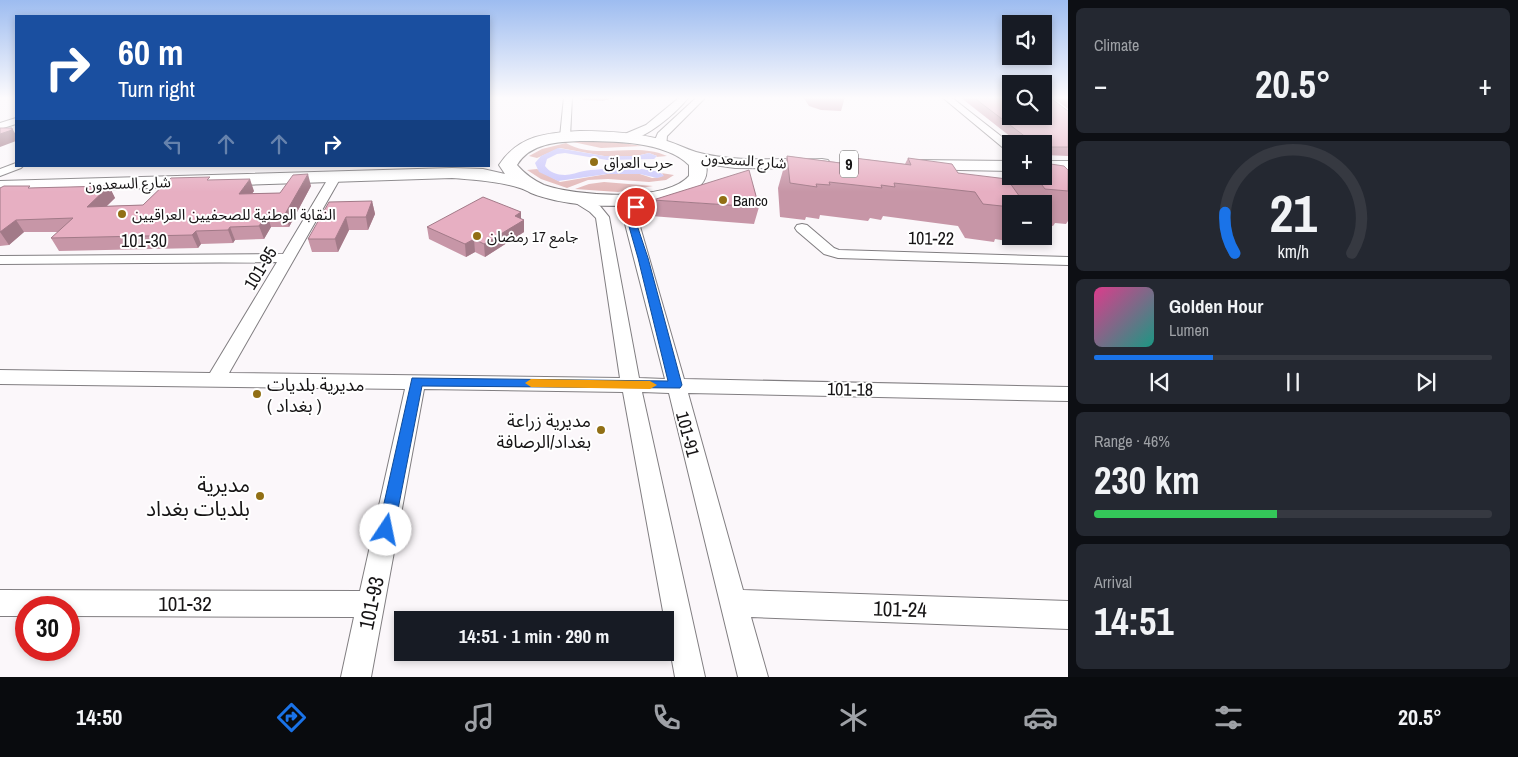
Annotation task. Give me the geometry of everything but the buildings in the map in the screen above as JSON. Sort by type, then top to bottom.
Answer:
[{"type":"main road","name":"شارع السعدون","points":[[0,187],[468,173],[525,183],[552,193],[614,201],[649,199],[680,191],[697,179],[743,173],[834,169],[735,163],[687,156],[662,145],[624,138],[565,137],[537,143],[515,155]]},
{"type":"main road","points":[[495,158],[515,155]]},
{"type":"main road","points":[[515,155],[508,165],[513,174],[525,183]]},
{"type":"main road","points":[[687,156],[699,170],[697,179]]},
{"type":"main road","points":[[1002,166],[898,169],[1002,175]]},
{"type":"main road","points":[[1052,172],[1068,166]]},
{"type":"main road","name":"شارع السعدون","points":[[0,175],[322,167]]},
{"type":"main road","points":[[1052,174],[1068,175]]},
{"type":"street","points":[[565,137],[566,129]]},
{"type":"street","points":[[624,138],[640,133],[646,129]]},
{"type":"street","points":[[662,145],[660,140],[668,129]]},
{"type":"street","points":[[985,129],[1002,142]]},
{"type":"street","points":[[0,175],[16,167]]},
{"type":"street","name":"101-95","points":[[216,378],[336,177]]},
{"type":"street","points":[[575,197],[595,209],[602,217],[631,385],[690,677]]},
{"type":"street","name":"101-91","points":[[649,199],[636,207],[630,216],[643,258],[753,677]]},
{"type":"street","name":"101-22","points":[[802,228],[829,251],[838,254],[1068,261]]},
{"type":"street","name":"101-30","points":[[0,260],[288,258]]},
{"type":"street","name":"101-18","points":[[0,377],[216,378],[675,385],[1068,394]]},
{"type":"street","name":"101-93","points":[[356,677],[416,382]]},
{"type":"street","name":"101-32","points":[[0,603],[371,604]]},
{"type":"street","name":"101-24","points":[[733,603],[1068,615]]},
{"type":"shaded area","points":[[609,141],[642,146],[601,148],[573,142]]},
{"type":"shaded area","points":[[566,143],[590,151],[642,150],[667,156],[656,157],[649,153],[636,156],[604,156],[560,148],[537,158],[529,156],[542,149]]},
{"type":"shaded area","points":[[537,169],[560,182],[607,174],[640,174],[652,178],[661,177],[663,174],[661,173],[674,175],[666,180],[649,182],[608,179],[588,180],[567,188],[541,179],[527,170]]},
{"type":"shaded area","points":[[604,182],[653,186],[618,192],[575,189],[589,184]]},
{"type":"water","points":[[558,148],[604,156],[636,156],[649,153],[657,156],[654,159],[607,160],[565,153],[557,154],[547,159],[545,166],[556,174],[567,175],[591,170],[639,169],[651,170],[664,176],[657,178],[640,174],[607,174],[558,181],[539,172],[535,163],[541,156]]},
{"type":"slow traffic","points":[[531,383],[650,385]]},
{"type":"place","name":"حرب العراق","points":[[594,162]]},
{"type":"place","name":"Banco","points":[[723,200]]},
{"type":"place","name":"النقابة الوطنية للصحفيين العراقيين","points":[[122,214]]},
{"type":"place","name":"جامع 17 رمضان","points":[[477,236]]},
{"type":"place","name":"مديرية بلديات ( بغداد )","points":[[257,394]]},
{"type":"place","name":"مديرية زراعة بغداد/الرصافة","points":[[601,430]]},
{"type":"place","name":"مديرية بلديات بغداد","points":[[260,496]]},
{"type":"route","points":[[386,530],[416,382],[675,385],[643,258],[630,216],[636,207]]}]
